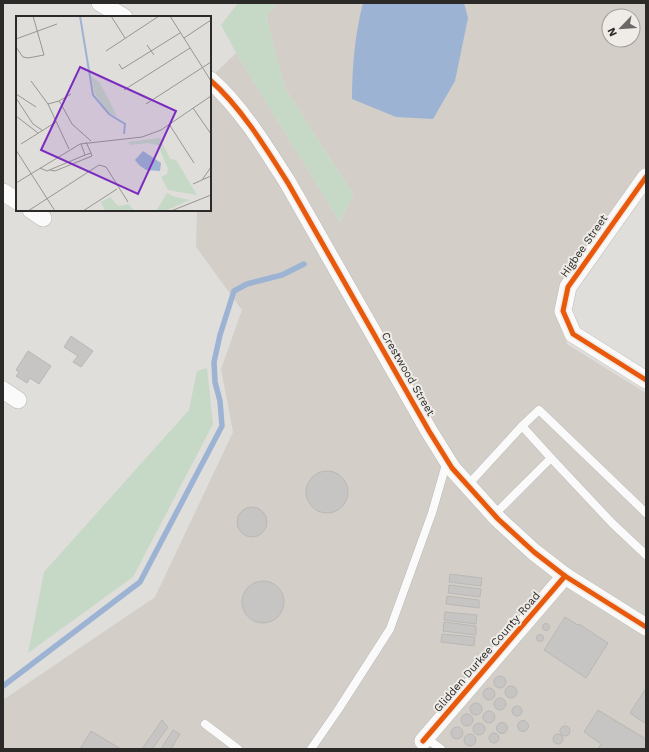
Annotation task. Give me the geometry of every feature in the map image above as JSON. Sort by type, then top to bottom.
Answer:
[{"type":"street","points":[[103,4],[122,16]]},
{"type":"street","name":"Crestwood Street","points":[[211,81],[235,107],[264,145],[288,183],[425,424],[452,468],[494,515],[534,552],[565,576],[646,627]]},
{"type":"street","name":"Higbee Street","points":[[646,177],[568,287],[563,312],[572,334],[646,380]]},
{"type":"street","points":[[3,192],[16,200]]},
{"type":"street","points":[[3,390],[18,400]]},
{"type":"street","name":"Glidden Durkee County Road","points":[[422,743],[565,576]]},
{"type":"lane","points":[[467,486],[522,426],[539,410],[646,513]]},
{"type":"lane","points":[[522,426],[612,523],[646,555]]},
{"type":"lane","points":[[494,515],[551,458]]},
{"type":"lane","points":[[311,749],[390,629],[432,513],[448,461]]},
{"type":"lane","points":[[205,724],[238,749]]},
{"type":"lane","points":[[422,743],[441,749]]},
{"type":"shaded area","points":[[277,3],[646,3],[646,169],[559,312],[567,344],[646,393],[646,749],[3,749],[3,700],[155,597],[233,432],[221,369],[242,310],[196,247],[197,211],[211,211],[211,77],[236,53],[340,222],[353,194],[285,88],[266,16]]},
{"type":"green space","points":[[238,3],[277,3],[266,16],[285,88],[353,194],[340,222],[236,53],[221,25]]},
{"type":"green space","points":[[207,368],[213,424],[133,577],[28,653],[44,572],[189,410],[197,371]]},
{"type":"water","points":[[363,3],[464,3],[468,18],[455,81],[433,119],[396,117],[352,99],[354,51]]},
{"type":"building","points":[[71,336],[93,351],[81,367],[73,362],[78,356],[64,347]]},
{"type":"building","points":[[28,351],[51,366],[39,384],[30,378],[27,383],[16,376],[19,372],[16,370]]},
{"type":"building","points":[[327,471],[342,477],[348,492],[342,507],[327,513],[312,507],[306,492],[312,477]]},
{"type":"building","points":[[252,507],[263,511],[267,522],[263,533],[252,537],[241,533],[237,522],[241,511]]},
{"type":"building","points":[[450,574],[482,578],[481,586],[449,582]]},
{"type":"building","points":[[263,581],[271,583],[280,591],[284,602],[282,610],[274,619],[263,623],[255,621],[246,613],[242,602],[244,594],[252,585]]},
{"type":"building","points":[[449,585],[481,589],[480,597],[448,593]]},
{"type":"building","points":[[447,596],[479,600],[479,608],[446,604]]},
{"type":"building","points":[[445,612],[477,615],[476,624],[444,620]]},
{"type":"building","points":[[565,617],[578,625],[579,624],[608,643],[586,678],[544,650]]},
{"type":"building","points":[[444,622],[476,626],[476,635],[443,631]]},
{"type":"building","points":[[546,623],[549,624],[549,630],[546,631],[543,630],[542,627],[543,624]]},
{"type":"building","points":[[442,634],[475,637],[474,646],[441,642]]},
{"type":"building","points":[[540,634],[543,635],[543,641],[540,642],[537,641],[536,638],[537,635]]},
{"type":"building","points":[[498,676],[502,676],[506,682],[502,688],[498,688],[494,684],[494,680]]},
{"type":"building","points":[[509,686],[513,686],[517,692],[513,698],[509,698],[505,694],[505,690]]},
{"type":"building","points":[[487,688],[491,688],[495,694],[491,700],[487,700],[483,696],[483,692]]},
{"type":"building","points":[[646,688],[646,724],[630,713]]},
{"type":"building","points":[[498,698],[502,698],[506,704],[502,710],[498,710],[494,706],[494,702]]},
{"type":"building","points":[[474,703],[478,703],[482,709],[478,715],[474,715],[470,711],[470,707]]},
{"type":"building","points":[[515,706],[519,706],[521,707],[521,715],[515,716],[512,713],[512,709]]},
{"type":"building","points":[[598,710],[646,739],[646,749],[598,749],[601,744],[584,732]]},
{"type":"building","points":[[487,711],[491,711],[495,717],[491,723],[487,723],[483,719],[483,715]]},
{"type":"building","points":[[465,714],[469,714],[473,720],[469,726],[465,726],[461,722],[461,718]]},
{"type":"building","points":[[162,720],[168,727],[152,749],[142,749]]},
{"type":"building","points":[[521,721],[525,721],[527,722],[527,730],[521,731],[518,728],[518,724]]},
{"type":"building","points":[[477,723],[481,723],[485,729],[481,735],[477,735],[473,731],[473,727]]},
{"type":"building","points":[[500,723],[504,723],[506,724],[506,732],[500,733],[497,730],[497,726]]},
{"type":"building","points":[[563,726],[567,726],[569,727],[569,735],[563,736],[560,733],[560,729]]},
{"type":"building","points":[[455,727],[459,727],[463,733],[459,739],[455,739],[451,735],[451,731]]},
{"type":"building","points":[[173,730],[180,734],[171,749],[161,749]]},
{"type":"building","points":[[91,731],[121,749],[80,749]]},
{"type":"building","points":[[492,733],[496,733],[498,734],[498,742],[492,743],[489,740],[489,736]]},
{"type":"building","points":[[468,734],[472,734],[476,740],[472,746],[468,746],[464,742],[464,738]]},
{"type":"building","points":[[556,734],[560,734],[562,735],[562,743],[556,744],[553,741],[553,737]]},
{"type":"waterway","points":[[3,686],[140,582],[222,426],[220,401],[215,382],[214,362],[220,335],[234,291],[247,284],[282,275],[304,264]]},
{"type":"cycle path","points":[[211,81],[232,102],[242,115],[262,142],[288,183],[429,431],[452,468],[498,519],[534,552],[565,576],[646,627]]},
{"type":"cycle path","points":[[646,177],[568,287],[563,311],[573,334],[646,380]]},
{"type":"cycle path","points":[[423,741],[565,576]]}]
